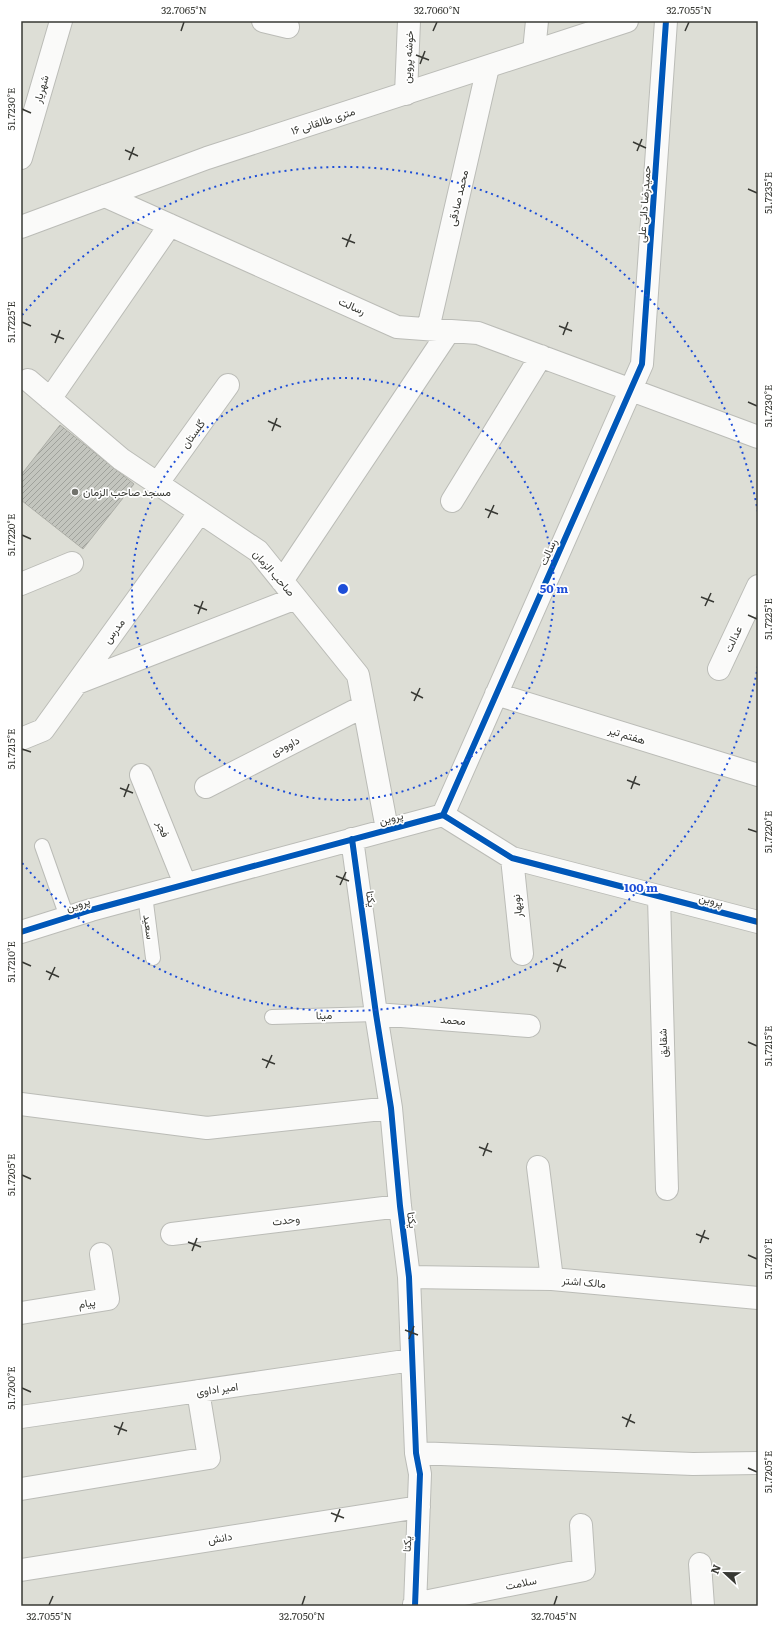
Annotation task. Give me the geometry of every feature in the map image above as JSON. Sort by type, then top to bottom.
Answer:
[{"type":"street","name":"شهریار","points":[[21,158],[27,118],[61,21]]},
{"type":"street","points":[[263,21],[288,27]]},
{"type":"street","name":"خوشه پروین","points":[[406,94],[410,21]]},
{"type":"street","points":[[534,51],[537,21]]},
{"type":"street","name":"۱۶ متری طالقانی","points":[[21,227],[207,158],[627,21]]},
{"type":"street","name":"حمیدرضا دائی علی","points":[[642,364],[666,21]]},
{"type":"street","name":"محمد صادقی","points":[[438,330],[488,67]]},
{"type":"street","name":"رسالت","points":[[105,196],[397,327],[478,333],[631,390],[757,432]]},
{"type":"street","points":[[50,399],[170,225]]},
{"type":"street","points":[[282,581],[438,330]]},
{"type":"street","points":[[452,501],[541,356]]},
{"type":"street","name":"رسالت","points":[[443,814],[642,364]]},
{"type":"street","name":"صاحب الزمان","points":[[28,380],[121,459],[258,551],[358,675],[387,830]]},
{"type":"street","name":"گلستان","points":[[157,484],[228,384]]},
{"type":"street","name":"مدرس","points":[[21,739],[43,730],[200,512]]},
{"type":"street","points":[[21,584],[72,563]]},
{"type":"street","name":"عدالت","points":[[719,669],[758,586]]},
{"type":"street","points":[[77,683],[296,598]]},
{"type":"street","name":"هفتم تیر","points":[[496,694],[758,775]]},
{"type":"street","name":"داوودی","points":[[206,787],[364,706]]},
{"type":"street","name":"فجر","points":[[141,775],[185,884]]},
{"type":"street","name":"پروین","points":[[21,932],[67,917],[145,895],[443,814],[512,858],[758,922]]},
{"type":"street","name":"یکتا","points":[[352,839],[376,1014],[391,1108],[400,1206],[409,1277],[416,1453],[420,1474],[415,1605]]},
{"type":"street","name":"نوبهار","points":[[512,858],[522,954]]},
{"type":"street","name":"شقایق","points":[[659,897],[667,1189]]},
{"type":"street","name":"محمد","points":[[376,1014],[529,1026]]},
{"type":"street","points":[[21,1104],[207,1128],[391,1108]]},
{"type":"street","points":[[538,1167],[552,1279]]},
{"type":"street","name":"وحدت","points":[[172,1234],[400,1206]]},
{"type":"street","name":"پیام","points":[[21,1313],[108,1299],[101,1254]]},
{"type":"street","name":"مالک اشتر","points":[[409,1277],[552,1279],[758,1298]]},
{"type":"street","name":"امیر اداوی","points":[[21,1417],[412,1360]]},
{"type":"street","points":[[21,1488],[209,1458],[198,1391]]},
{"type":"street","points":[[416,1453],[693,1464],[758,1463]]},
{"type":"street","name":"دانش","points":[[21,1570],[419,1507]]},
{"type":"street","name":"سلامت","points":[[415,1605],[584,1570],[581,1525]]},
{"type":"street","points":[[700,1564],[703,1606]]},
{"type":"lane","points":[[42,846],[67,917]]},
{"type":"lane","name":"سعید","points":[[145,895],[153,958]]},
{"type":"lane","name":"مینا","points":[[272,1017],[376,1014]]},
{"type":"building","name":"مسجد صاحب الزمان","points":[[60,425],[134,484],[83,549],[21,500],[21,475]]},
{"type":"cycle path","points":[[443,815],[642,364],[666,21]]},
{"type":"cycle path","points":[[21,932],[91,910],[443,815],[512,858],[758,922]]},
{"type":"cycle path","points":[[352,839],[376,1014],[391,1108],[400,1206],[409,1277],[416,1453],[420,1474],[415,1606]]},
{"type":"place","name":"مسجد صاحب الزمان","points":[[75,492]]}]
